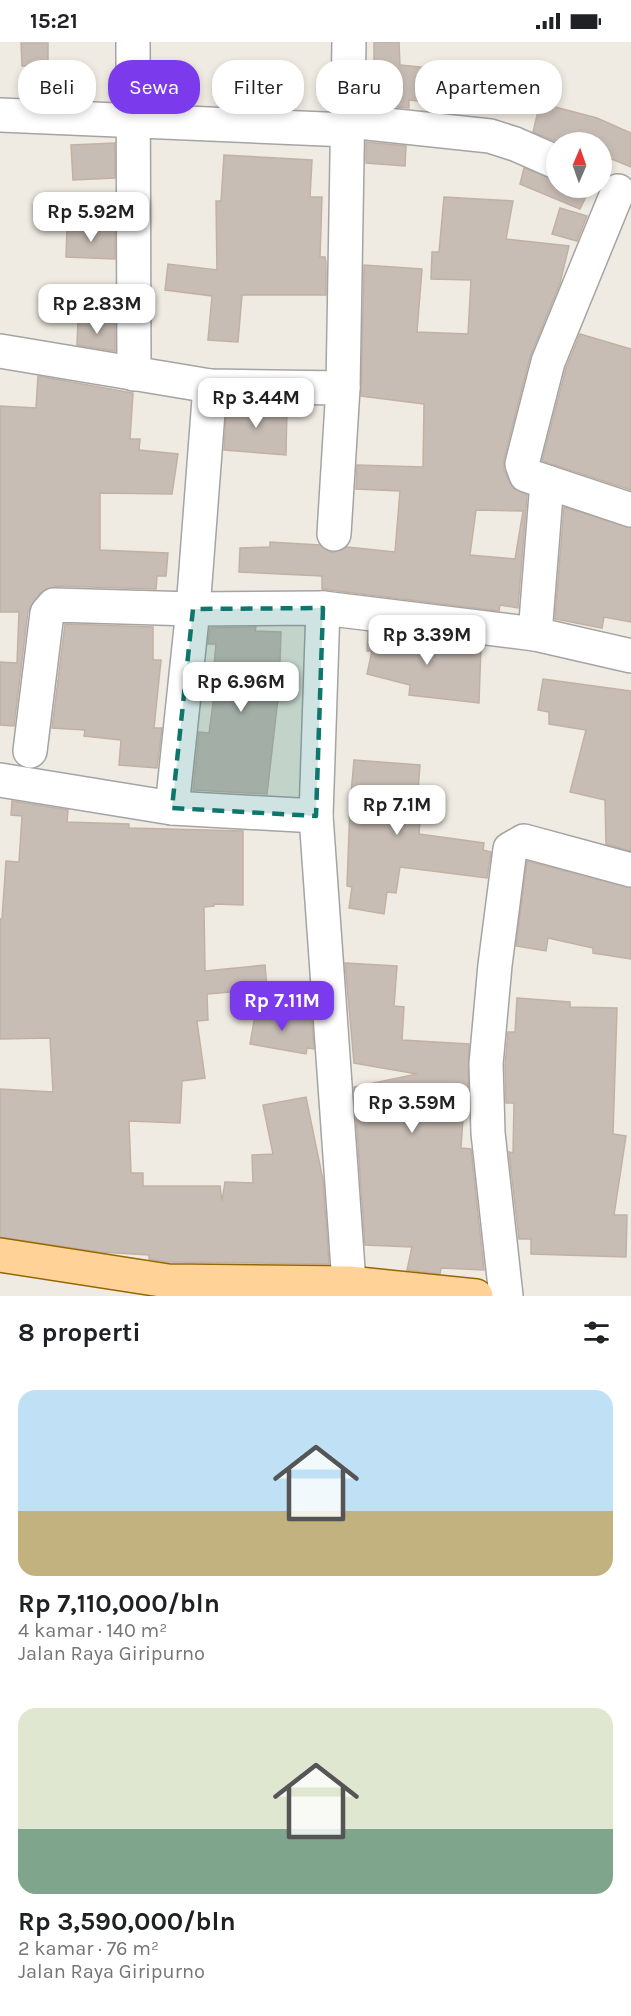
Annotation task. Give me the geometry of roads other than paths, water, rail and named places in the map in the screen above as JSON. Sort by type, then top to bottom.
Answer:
[{"type":"main road","points":[[0,1255],[167,1288],[349,1282],[476,1296]]},
{"type":"street","points":[[133,42],[134,374]]},
{"type":"street","points":[[334,534],[343,388],[349,42]]},
{"type":"street","points":[[0,115],[133,122],[348,126],[490,136],[546,158]]},
{"type":"street","points":[[617,190],[548,362],[524,452],[523,471],[526,475],[631,510]]},
{"type":"street","points":[[0,351],[210,386],[343,388]]},
{"type":"street","points":[[172,808],[193,609],[210,386]]},
{"type":"street","points":[[536,634],[547,482]]},
{"type":"street","points":[[30,751],[47,613],[51,606],[130,605],[193,609],[323,608],[536,634],[631,656]]},
{"type":"street","points":[[323,608],[316,816],[349,1282]]},
{"type":"street","points":[[0,780],[172,808],[316,816]]},
{"type":"street","points":[[506,1296],[488,1133],[486,1064],[495,965],[510,849],[518,842],[524,841],[631,870]]}]
